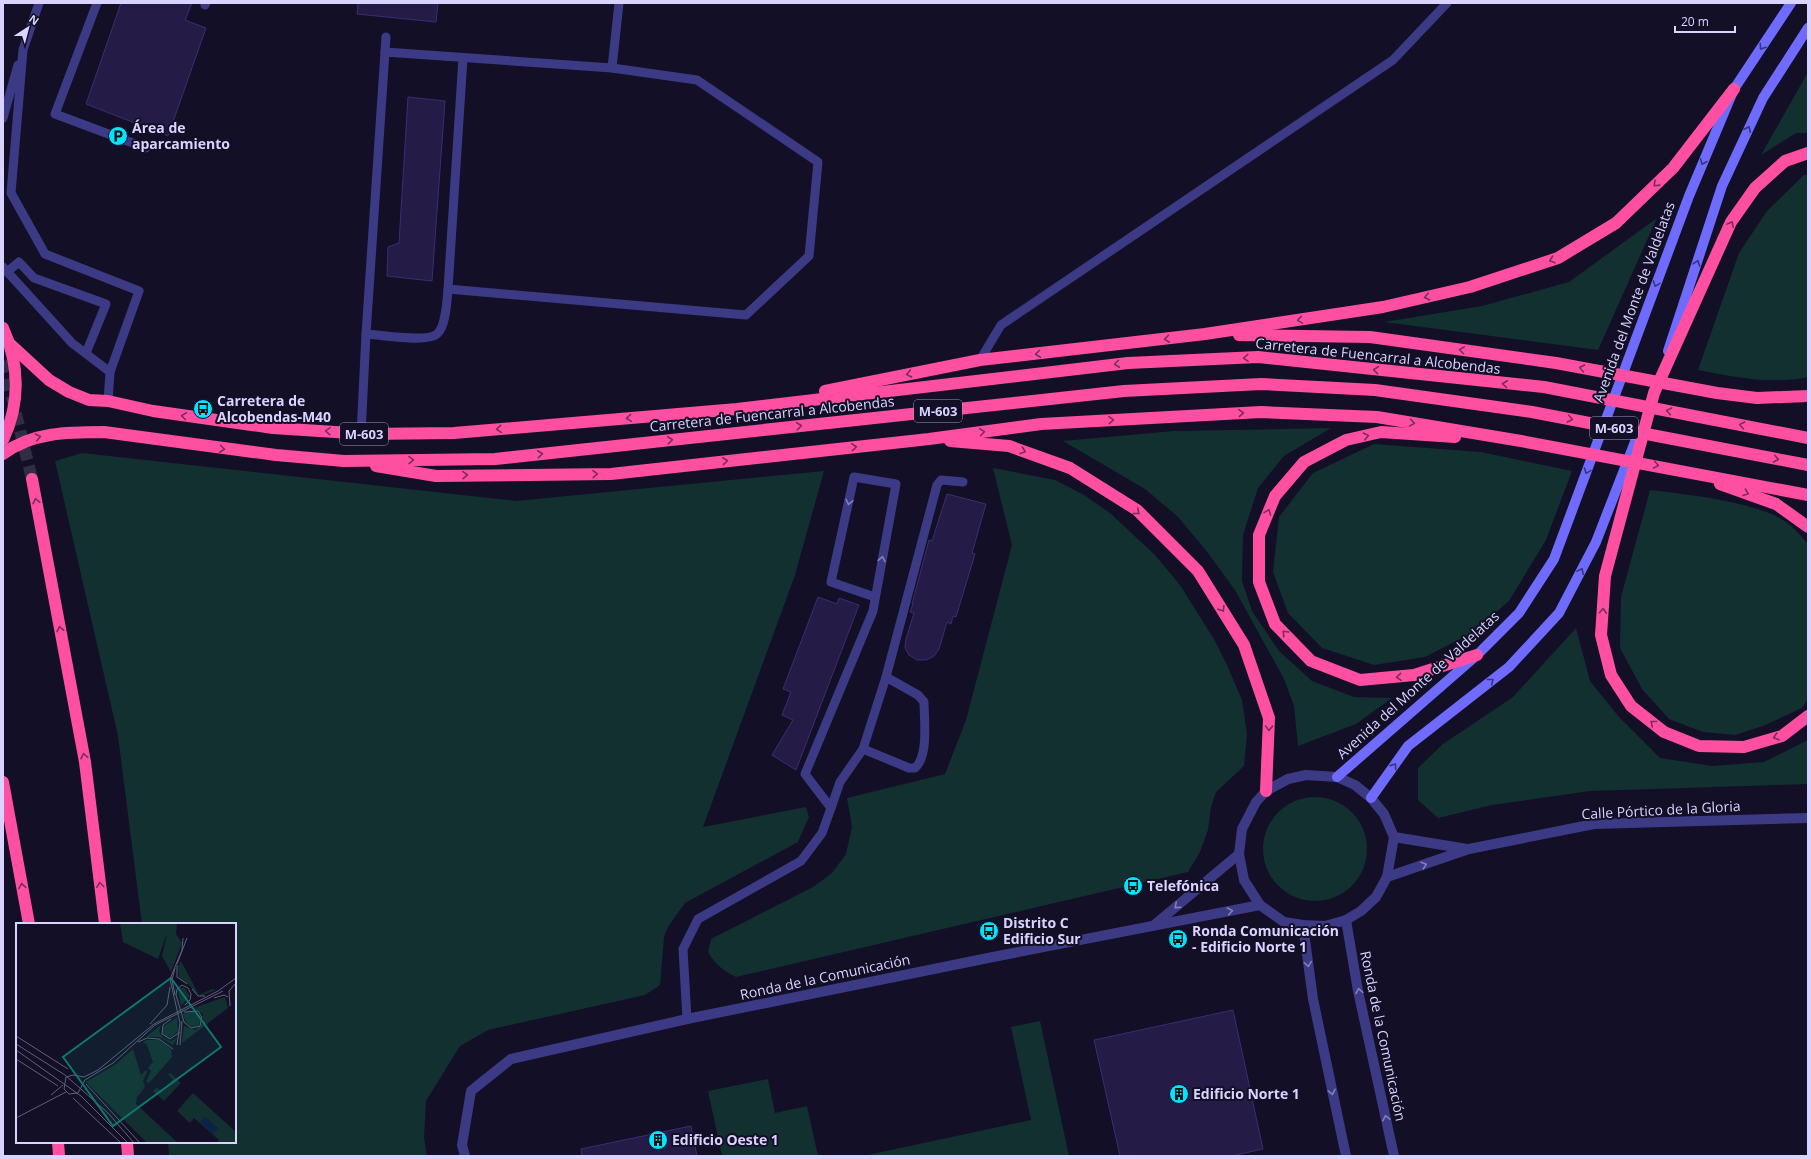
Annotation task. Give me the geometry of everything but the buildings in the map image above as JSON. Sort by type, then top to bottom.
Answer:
[{"type":"highway","points":[[737,408],[980,360],[1206,334],[1383,307],[1470,287],[1558,258],[1616,223],[1673,168],[1734,89]]},
{"type":"highway","points":[[1808,153],[1785,161],[1755,188],[1731,222],[1654,393],[1605,576],[1601,635],[1611,675],[1631,706],[1664,732],[1699,746],[1744,747],[1782,736],[1808,716]]},
{"type":"highway","name":"M-603","points":[[3,328],[11,344],[16,377],[15,406],[3,440]]},
{"type":"highway","points":[[1206,334],[1370,337],[1556,363],[1717,393],[1757,398],[1808,396]]},
{"type":"highway","name":"Carretera de Fuencarral a Alcobendas","points":[[11,344],[49,380],[70,392],[89,400],[108,401],[153,412],[265,426],[361,434],[454,433],[737,408],[1128,363],[1258,357],[1544,387],[1808,438]]},
{"type":"highway","name":"Carretera de Fuencarral a Alcobendas","points":[[3,454],[31,439],[52,434],[104,432],[268,454],[344,461],[495,459],[1124,391],[1261,384],[1375,390],[1532,412],[1808,465]]},
{"type":"highway","points":[[344,461],[436,476],[611,474],[929,439],[1040,424],[1261,412],[1377,417],[1683,470],[1808,495]]},
{"type":"highway","points":[[1477,655],[1414,675],[1360,680],[1311,661],[1276,624],[1259,582],[1259,535],[1275,496],[1304,462],[1346,440],[1381,432],[1521,441]]},
{"type":"highway","points":[[929,439],[1010,446],[1070,468],[1137,510],[1198,571],[1244,645],[1269,718],[1266,791]]},
{"type":"highway","points":[[1683,470],[1776,504],[1808,527]]},
{"type":"highway","points":[[32,479],[85,762],[105,923]]},
{"type":"highway","points":[[3,782],[29,923]]},
{"type":"highway","points":[[58,1143],[59,1156]]},
{"type":"highway","points":[[127,1143],[128,1156]]},
{"type":"street","name":"Avenida del Monte de Valdelatas","points":[[1337,777],[1477,655],[1519,613],[1554,559],[1689,196],[1734,89],[1791,3]]},
{"type":"street","points":[[1371,798],[1408,746],[1509,667],[1559,613],[1596,542],[1654,393],[1722,186],[1763,98],[1808,28]]},
{"type":"street","points":[[1306,774],[1337,777],[1355,785],[1371,798],[1384,814],[1394,837],[1387,877],[1376,897],[1361,911],[1346,920],[1325,926],[1284,922],[1260,905],[1244,880],[1239,854],[1242,829],[1256,802],[1266,791],[1288,779],[1306,774]]},
{"type":"street","name":"Calle Pórtico de la Gloria","points":[[1387,877],[1469,849],[1594,824],[1808,818]]},
{"type":"street","name":"Calle Pórtico de la Gloria","points":[[1394,837],[1469,849]]},
{"type":"street","points":[[1151,927],[1239,854]]},
{"type":"street","name":"Ronda de la Comunicación","points":[[465,1156],[462,1145],[471,1091],[511,1059],[687,1019],[993,956],[1260,905]]},
{"type":"street","name":"Ronda de la Comunicación","points":[[1346,920],[1358,991],[1394,1156]]},
{"type":"street","points":[[1303,925],[1313,999],[1346,1156]]},
{"type":"lane","points":[[3,118],[38,3]]},
{"type":"lane","points":[[97,3],[56,114],[146,148]]},
{"type":"lane","points":[[612,68],[619,3]]},
{"type":"lane","points":[[980,360],[1001,325],[1393,60],[1447,3]]},
{"type":"lane","points":[[361,434],[366,334],[386,38]]},
{"type":"lane","points":[[23,50],[11,193],[45,254],[139,292],[110,372],[108,401]]},
{"type":"lane","points":[[385,52],[612,68],[697,80],[818,162],[809,256],[746,315],[448,289]]},
{"type":"lane","points":[[366,334],[428,339],[438,334],[444,322],[448,289],[463,58]]},
{"type":"lane","points":[[86,353],[106,304],[34,278],[19,262],[5,270],[72,343],[110,372]]},
{"type":"lane","points":[[831,808],[805,774],[873,611],[896,484],[854,477],[831,582],[875,597]]},
{"type":"lane","points":[[687,1019],[682,949],[698,919],[801,861],[822,833],[840,782],[863,748],[886,677],[937,485],[941,480],[964,482]]},
{"type":"lane","points":[[863,748],[909,768],[914,768],[918,765],[924,745],[924,702],[918,695],[886,677]]},
{"type":"green space","points":[[1808,72],[1808,133],[1796,133],[1761,155]]},
{"type":"green space","points":[[1804,175],[1808,175],[1808,377],[1767,380],[1698,370],[1739,253],[1767,211]]},
{"type":"green space","points":[[1657,218],[1598,350],[1384,322],[1482,306],[1569,282]]},
{"type":"green space","points":[[1331,428],[1284,456],[1258,488],[1243,535],[1242,581],[1252,611],[1279,651],[1312,681],[1354,697],[1392,698],[1356,724],[1298,746],[1294,706],[1284,679],[1235,590],[1205,549],[1177,516],[1145,489],[1063,441],[1174,431]]},
{"type":"green space","points":[[1374,444],[1481,452],[1572,471],[1546,540],[1509,601],[1472,633],[1425,657],[1374,665],[1322,648],[1288,613],[1273,572],[1279,517],[1313,473]]},
{"type":"green space","points":[[82,453],[516,501],[824,471],[795,575],[703,827],[806,807],[809,817],[798,842],[685,903],[669,925],[664,937],[660,985],[645,995],[488,1030],[460,1046],[426,1101],[424,1138],[427,1156],[169,1156],[168,1143],[236,1143],[236,923],[142,923],[118,736],[55,461]]},
{"type":"green space","points":[[993,468],[1055,480],[1084,495],[1110,513],[1155,555],[1180,585],[1215,641],[1242,700],[1247,734],[1244,766],[1216,792],[1211,807],[1208,830],[1200,852],[1188,872],[736,977],[731,975],[717,964],[708,952],[711,939],[813,887],[832,873],[846,854],[852,827],[847,798],[945,774],[966,720],[1012,545]]},
{"type":"green space","points":[[1650,490],[1721,500],[1758,509],[1774,515],[1786,522],[1795,529],[1808,544],[1808,699],[1802,708],[1763,726],[1735,735],[1703,732],[1669,719],[1642,689],[1620,648],[1621,597]]},
{"type":"green space","points":[[1576,628],[1590,681],[1619,717],[1660,758],[1712,766],[1764,762],[1808,740],[1808,784],[1590,791],[1492,805],[1438,818],[1418,800],[1418,768],[1443,744],[1513,697]]},
{"type":"green space","points":[[1315,797],[1335,801],[1344,806],[1358,820],[1363,829],[1367,849],[1363,869],[1358,878],[1344,892],[1335,897],[1315,901],[1295,897],[1286,892],[1272,878],[1267,869],[1263,849],[1267,829],[1272,820],[1286,806],[1295,801]]},
{"type":"green space","points":[[1040,1021],[1069,1156],[863,1156],[1031,1120],[1011,1027]]},
{"type":"green space","points":[[768,1079],[775,1113],[807,1106],[818,1156],[722,1156],[708,1091]]},
{"type":"tunnel","points":[[3,361],[32,479]]},
{"type":"place","name":"Área de aparcamiento","points":[[118,136]]},
{"type":"place","name":"Carretera de Alcobendas-M40","points":[[203,409]]},
{"type":"place","name":"Telefónica","points":[[1133,886]]},
{"type":"place","name":"Distrito C Edificio Sur","points":[[989,931]]},
{"type":"place","name":"Ronda Comunicación - Edificio Norte 1","points":[[1178,939]]},
{"type":"place","name":"Edificio Norte 1","points":[[1179,1094]]},
{"type":"place","name":"Edificio Oeste 1","points":[[658,1140]]}]
